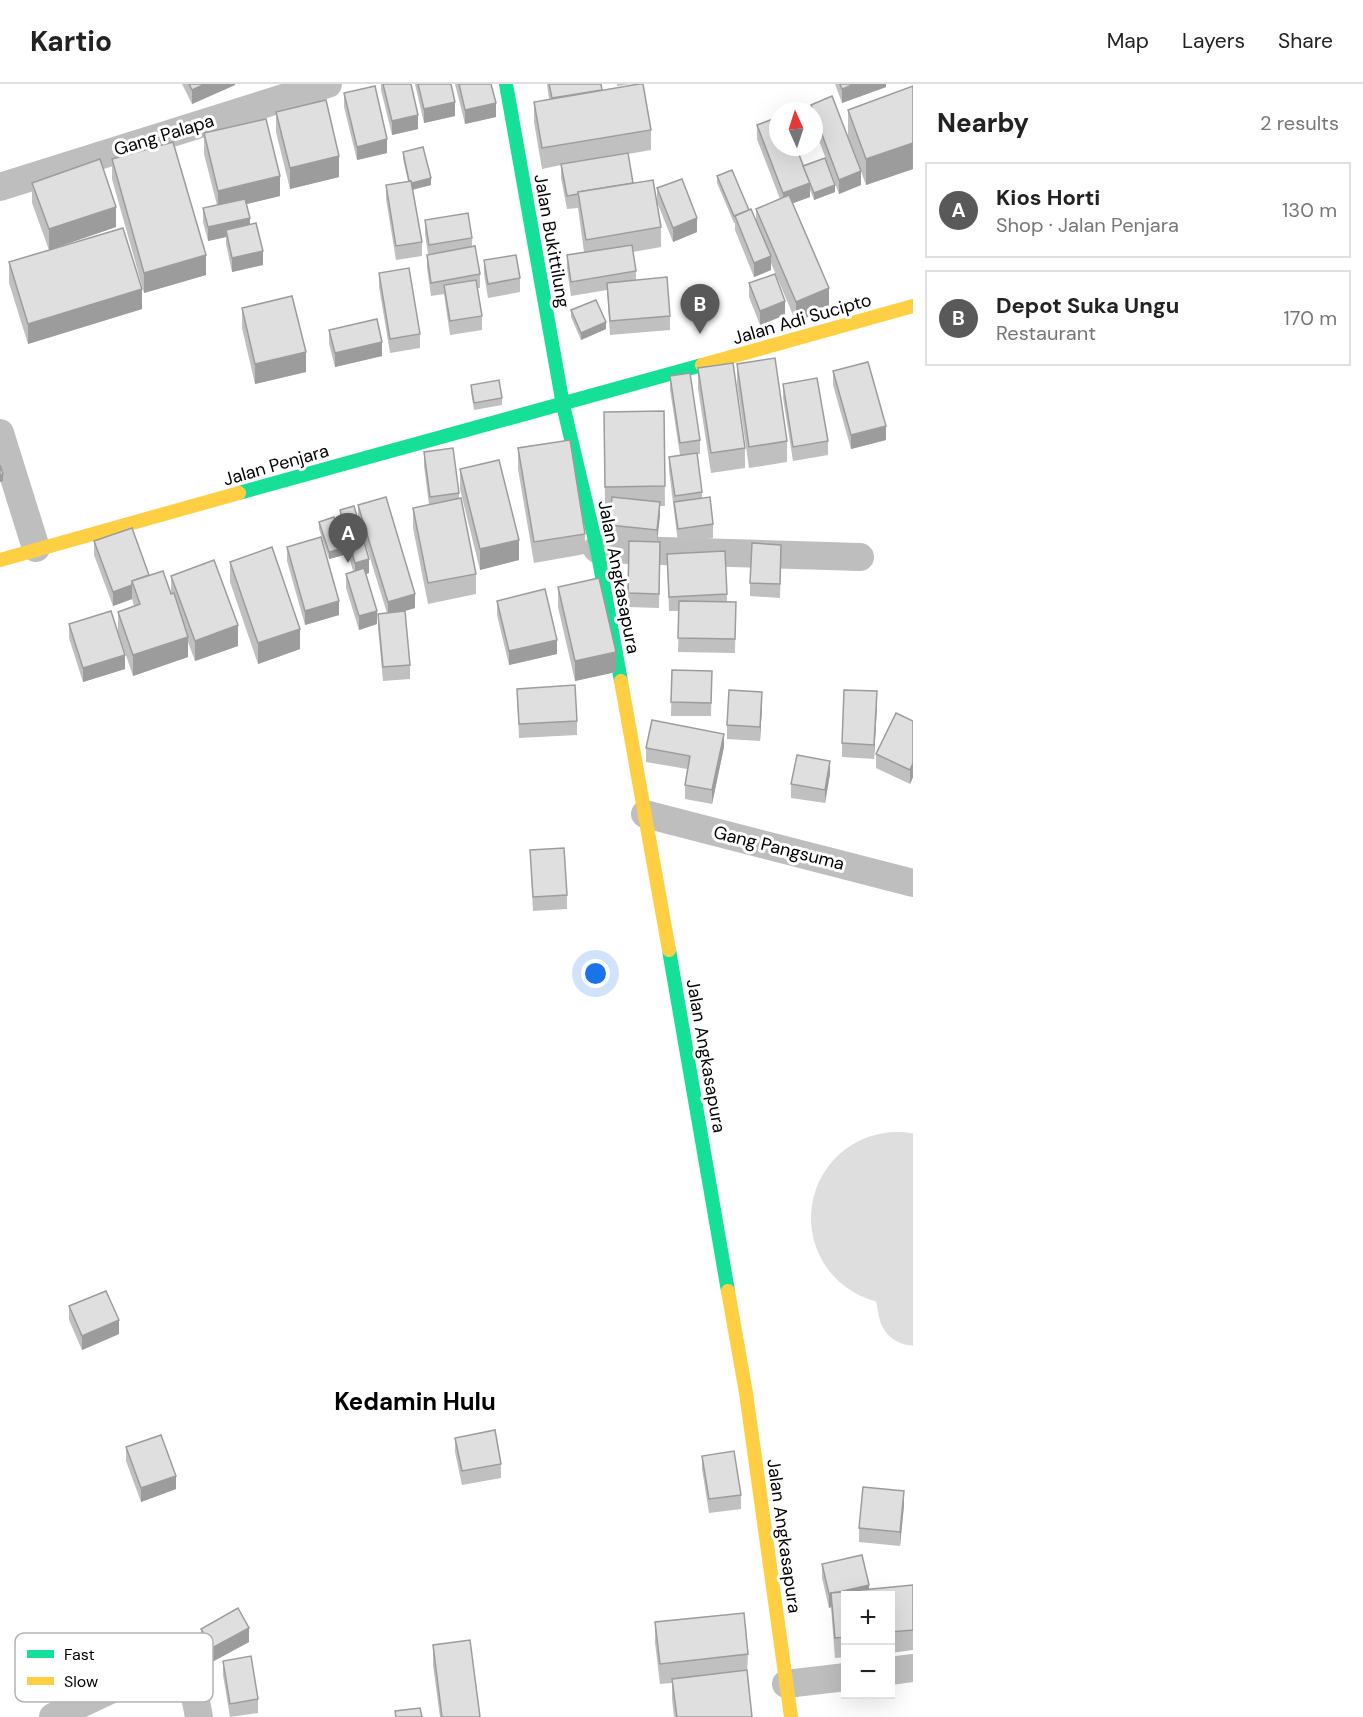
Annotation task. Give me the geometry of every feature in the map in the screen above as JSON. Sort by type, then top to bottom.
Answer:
[{"type":"street","name":"Gang Palapa","points":[[0,187],[328,84]]},
{"type":"street","name":"Jalan Bukittilung","points":[[506,84],[563,405]]},
{"type":"street","name":"Jalan Adi Sucipto","points":[[563,405],[913,306]]},
{"type":"street","name":"Jalan Penjara","points":[[0,560],[36,548],[189,509],[441,436],[563,405]]},
{"type":"street","name":"Jalan Angkasapura","points":[[563,405],[597,549],[746,1393],[791,1717]]},
{"type":"street","points":[[0,434],[36,548]]},
{"type":"street","points":[[597,549],[860,557]]},
{"type":"street","name":"Gang Pangsuma","points":[[645,814],[913,883]]},
{"type":"street","points":[[895,1670],[913,1668]]},
{"type":"street","points":[[786,1684],[841,1678]]},
{"type":"street","points":[[53,1717],[85,1702]]},
{"type":"street","points":[[196,1702],[199,1717]]},
{"type":"building","points":[[189,84],[205,84],[192,90]]},
{"type":"building","points":[[383,84],[411,84],[418,115],[392,121]]},
{"type":"building","points":[[418,84],[451,84],[455,102],[424,109]]},
{"type":"building","points":[[459,84],[491,84],[496,103],[465,110]]},
{"type":"building","points":[[549,84],[601,84],[602,90],[552,98]]},
{"type":"building","points":[[643,84],[651,130],[542,148],[534,102]]},
{"type":"building","points":[[840,84],[855,84],[842,89]]},
{"type":"building","points":[[375,86],[387,139],[357,147],[344,93]]},
{"type":"building","points":[[913,86],[913,143],[866,159],[848,110]]},
{"type":"building","points":[[832,96],[861,171],[839,180],[823,137],[823,102],[818,102]]},
{"type":"building","points":[[326,100],[339,156],[290,168],[276,112]]},
{"type":"building","points":[[266,119],[280,176],[218,191],[204,133]]},
{"type":"building","points":[[769,120],[769,156],[800,156],[810,183],[783,193],[757,125]]},
{"type":"building","points":[[173,142],[206,255],[144,273],[112,159]]},
{"type":"building","points":[[423,147],[431,178],[412,183],[409,181],[403,152]]},
{"type":"building","points":[[628,153],[633,183],[567,196],[561,164]]},
{"type":"building","points":[[825,158],[835,185],[814,193],[803,166]]},
{"type":"building","points":[[100,159],[116,207],[49,229],[32,183]]},
{"type":"building","points":[[732,170],[749,210],[734,216],[717,176]]},
{"type":"building","points":[[682,179],[697,218],[673,228],[657,188]]},
{"type":"building","points":[[653,180],[661,227],[586,240],[578,192]]},
{"type":"building","points":[[411,181],[422,242],[396,246],[386,185]]},
{"type":"building","points":[[789,195],[829,288],[796,302],[756,209]]},
{"type":"building","points":[[245,199],[250,218],[208,227],[203,208]]},
{"type":"building","points":[[751,209],[771,256],[754,263],[735,216]]},
{"type":"building","points":[[468,213],[472,238],[429,245],[425,220]]},
{"type":"building","points":[[256,223],[263,251],[232,258],[226,230]]},
{"type":"building","points":[[123,228],[142,289],[28,324],[9,262]]},
{"type":"building","points":[[632,245],[636,271],[571,282],[567,255]]},
{"type":"building","points":[[475,246],[480,274],[431,283],[427,255]]},
{"type":"building","points":[[516,255],[520,278],[488,284],[484,260]]},
{"type":"building","points":[[409,268],[420,334],[390,339],[379,273]]},
{"type":"building","points":[[775,274],[785,301],[760,311],[749,283]]},
{"type":"building","points":[[667,277],[670,316],[610,321],[607,283]]},
{"type":"building","points":[[476,280],[482,316],[450,321],[444,285]]},
{"type":"building","points":[[292,296],[306,352],[255,364],[242,308]]},
{"type":"building","points":[[596,300],[606,322],[581,333],[571,310]]},
{"type":"building","points":[[377,319],[382,342],[335,353],[329,330]]},
{"type":"building","points":[[775,358],[787,441],[749,447],[737,364]]},
{"type":"building","points":[[868,362],[886,426],[851,435],[833,371]]},
{"type":"building","points":[[733,363],[745,448],[711,453],[698,368]]},
{"type":"building","points":[[690,373],[700,440],[680,443],[670,376]]},
{"type":"building","points":[[817,378],[828,441],[793,447],[783,384]]},
{"type":"building","points":[[499,380],[502,398],[474,403],[471,385]]},
{"type":"building","points":[[664,411],[665,486],[605,487],[604,412]]},
{"type":"building","points":[[570,440],[585,534],[534,542],[518,448]]},
{"type":"building","points":[[453,448],[459,493],[430,497],[424,452]]},
{"type":"building","points":[[697,453],[702,492],[675,496],[669,457]]},
{"type":"building","points":[[499,460],[519,540],[480,549],[460,469]]},
{"type":"building","points":[[386,497],[415,594],[388,602],[358,505]]},
{"type":"building","points":[[612,497],[660,502],[657,530],[609,525]]},
{"type":"building","points":[[710,497],[713,524],[678,529],[674,502]]},
{"type":"building","points":[[461,498],[476,574],[428,583],[413,508]]},
{"type":"building","points":[[354,506],[369,559],[355,563],[340,510]]},
{"type":"building","points":[[334,517],[344,548],[329,552],[319,522]]},
{"type":"building","points":[[132,528],[149,575],[132,581],[132,585],[113,592],[94,541]]},
{"type":"building","points":[[321,537],[339,601],[305,611],[287,547]]},
{"type":"building","points":[[629,541],[660,542],[659,594],[628,593]]},
{"type":"building","points":[[752,543],[781,545],[780,584],[750,583]]},
{"type":"building","points":[[272,547],[300,629],[258,643],[230,562]]},
{"type":"building","points":[[725,551],[727,594],[669,597],[667,554]]},
{"type":"building","points":[[214,560],[238,625],[195,641],[171,576]]},
{"type":"building","points":[[364,568],[377,611],[359,616],[346,574]]},
{"type":"building","points":[[163,571],[171,594],[174,593],[188,637],[133,655],[118,612],[140,604],[132,581]]},
{"type":"building","points":[[599,578],[616,652],[575,661],[558,587]]},
{"type":"building","points":[[545,589],[557,640],[509,651],[497,601]]},
{"type":"building","points":[[679,601],[736,602],[735,639],[678,638]]},
{"type":"building","points":[[111,611],[125,655],[83,668],[69,624]]},
{"type":"building","points":[[405,611],[410,665],[383,667],[378,614]]},
{"type":"building","points":[[672,670],[712,671],[711,703],[671,702]]},
{"type":"building","points":[[575,685],[577,721],[519,724],[517,689]]},
{"type":"building","points":[[729,690],[762,692],[760,727],[727,725]]},
{"type":"building","points":[[844,690],[877,691],[874,745],[842,743]]},
{"type":"building","points":[[896,713],[913,721],[913,763],[910,770],[876,754]]},
{"type":"building","points":[[652,720],[724,734],[712,790],[685,785],[690,756],[646,748]]},
{"type":"building","points":[[797,755],[830,761],[825,790],[791,784]]},
{"type":"building","points":[[564,848],[567,895],[533,897],[530,850]]},
{"type":"building","points":[[106,1291],[119,1320],[82,1336],[69,1306]]},
{"type":"building","points":[[495,1430],[501,1464],[462,1471],[455,1438]]},
{"type":"building","points":[[161,1435],[176,1476],[141,1488],[126,1447]]},
{"type":"building","points":[[734,1451],[741,1495],[709,1499],[702,1456]]},
{"type":"building","points":[[863,1487],[904,1491],[900,1532],[859,1528]]},
{"type":"building","points":[[862,1555],[869,1585],[829,1594],[822,1564]]},
{"type":"building","points":[[913,1585],[913,1630],[895,1632],[895,1591],[852,1591]]},
{"type":"building","points":[[841,1592],[841,1637],[835,1638],[831,1593]]},
{"type":"building","points":[[238,1608],[249,1628],[213,1647],[213,1633],[203,1633],[201,1629]]},
{"type":"building","points":[[744,1613],[748,1654],[660,1664],[655,1622]]},
{"type":"building","points":[[470,1640],[480,1717],[442,1717],[433,1645]]},
{"type":"building","points":[[251,1656],[258,1699],[230,1704],[223,1661]]},
{"type":"building","points":[[747,1670],[752,1717],[677,1717],[672,1679]]},
{"type":"building","points":[[420,1708],[422,1717],[396,1717],[395,1711]]},
{"type":"taxiway","points":[[913,1226],[906,1274],[913,1311]]},
{"type":"runway","points":[[897,1218],[913,1222]]},
{"type":"traffic: fast","points":[[506,84],[563,405],[597,549],[621,681]]},
{"type":"traffic: fast","points":[[239,493],[702,365]]},
{"type":"traffic: fast","points":[[669,950],[728,1291]]},
{"type":"traffic: slow","points":[[702,365],[913,306]]},
{"type":"traffic: slow","points":[[0,560],[239,493]]},
{"type":"traffic: slow","points":[[621,681],[669,950]]},
{"type":"traffic: slow","points":[[728,1291],[746,1393],[791,1717]]},
{"type":"place","name":"Depot Suka Ungu","points":[[700,334]]},
{"type":"place","name":"Kios Horti","points":[[348,563]]},
{"type":"district","name":"Kedamin Hulu","points":[[415,1402]]}]
